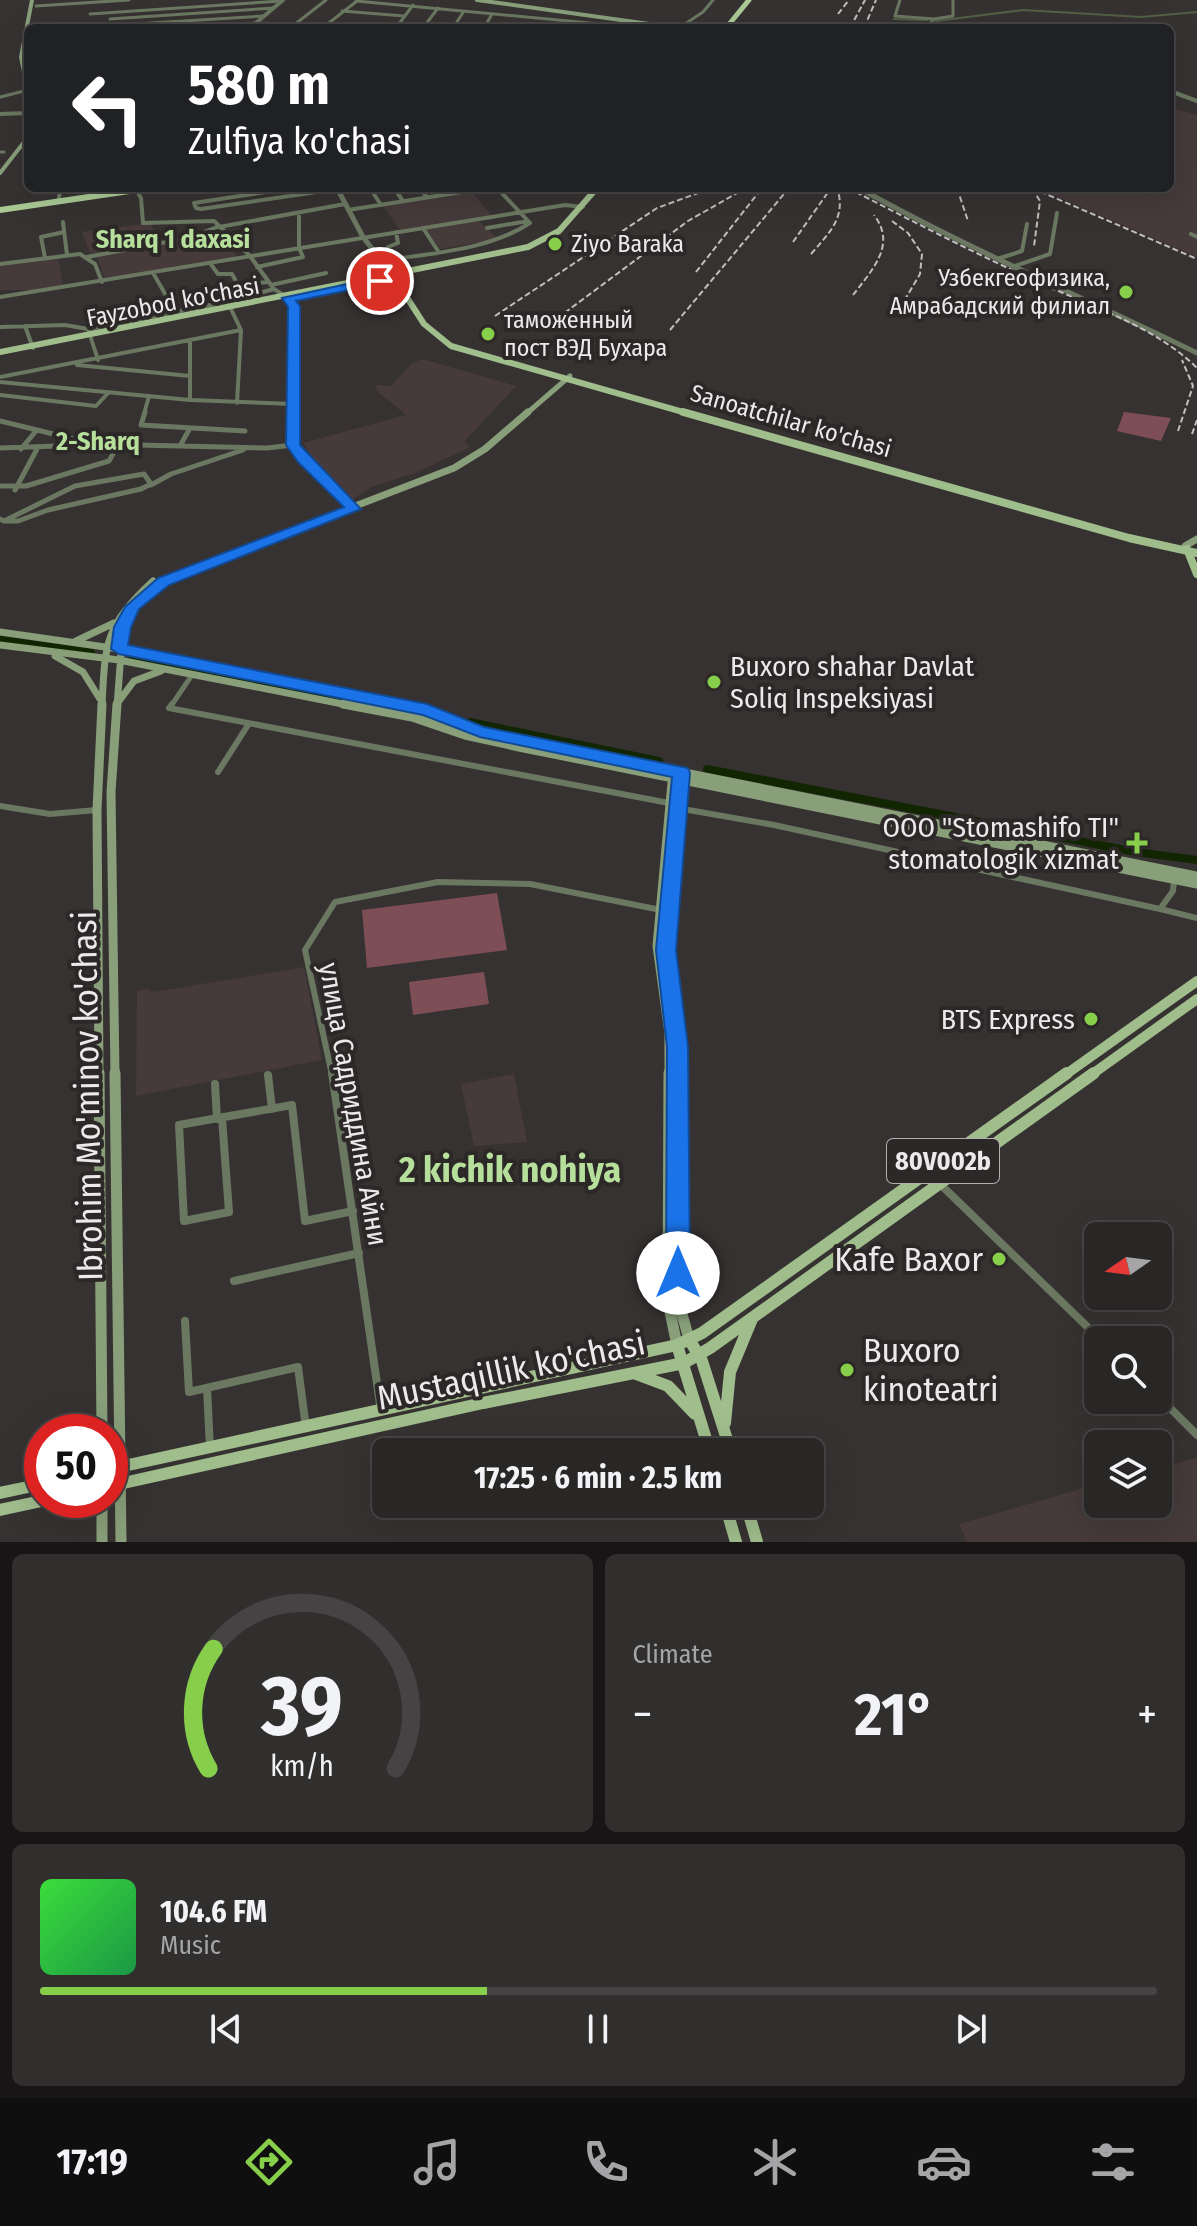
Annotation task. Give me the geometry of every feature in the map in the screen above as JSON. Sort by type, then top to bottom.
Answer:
[{"type":"highway","points":[[730,24],[751,2]]},
{"type":"highway","points":[[737,24],[751,2]]},
{"type":"highway","points":[[1,207],[108,192]]},
{"type":"highway","points":[[1,207],[110,192]]},
{"type":"main road","points":[[477,0],[638,24]]},
{"type":"main road","points":[[32,24],[35,2]]},
{"type":"main road","points":[[29,24],[35,2]]},
{"type":"main road","points":[[24,42],[20,56],[20,72],[24,81]]},
{"type":"main road","points":[[0,164],[24,133]]},
{"type":"main road","points":[[0,173],[24,142]]},
{"type":"main road","points":[[403,279],[419,272],[528,247],[559,231],[596,192]]},
{"type":"main road","points":[[403,279],[419,272],[532,249],[569,228],[596,192]]},
{"type":"main road","name":"Fayzobod ko'chasi","points":[[0,353],[89,333],[403,279]]},
{"type":"main road","name":"Sanoatchilar ko'chasi","points":[[403,279],[425,327],[437,340],[1193,549]]},
{"type":"main road","points":[[89,333],[286,297]]},
{"type":"main road","points":[[72,642],[89,637],[115,622],[130,599],[164,574],[454,468],[501,436],[565,377]]},
{"type":"main road","name":"Ibrohim Mo'minov ko'chasi","points":[[116,1414],[111,792],[123,627],[133,607],[163,581],[352,507]]},
{"type":"main road","points":[[1197,539],[1193,549],[1197,574]]},
{"type":"main road","name":"Ibrohim Mo'minov ko'chasi","points":[[102,1414],[97,810],[104,658],[115,622]]},
{"type":"main road","points":[[0,632],[106,646],[119,654],[170,670],[412,717],[465,735],[904,821],[1197,884]]},
{"type":"main road","points":[[2,648],[104,658],[119,654],[427,710],[480,732],[677,775]]},
{"type":"main road","points":[[43,651],[84,671],[93,681],[102,705]]},
{"type":"main road","points":[[117,705],[134,681],[170,670]]},
{"type":"main road","points":[[677,775],[657,946],[669,1033],[668,1302],[683,1342],[699,1355],[727,1438]]},
{"type":"main road","points":[[98,793],[111,792]]},
{"type":"main road","points":[[673,806],[666,950],[678,1047],[678,1300],[684,1363],[705,1438]]},
{"type":"main road","points":[[904,821],[1197,876]]},
{"type":"main road","name":"Mustaqillik ko'chasi","points":[[128,1466],[683,1342],[1197,981]]},
{"type":"main road","name":"Mustaqillik ko'chasi","points":[[128,1482],[684,1363],[1197,999]]},
{"type":"main road","points":[[966,1146],[977,1156]]},
{"type":"main road","points":[[724,1426],[730,1372],[754,1315]]},
{"type":"main road","points":[[632,1373],[668,1386],[699,1419]]},
{"type":"main road","points":[[0,1493],[24,1488]]},
{"type":"main road","points":[[0,1510],[24,1505]]},
{"type":"main road","points":[[102,1518],[102,1542]]},
{"type":"main road","name":"Ibrohim Mo'minov ko'chasi","points":[[119,1518],[121,1542]]},
{"type":"main road","points":[[729,1518],[736,1542]]},
{"type":"main road","points":[[750,1518],[757,1542]]},
{"type":"street","points":[[35,2],[129,0],[131,11]]},
{"type":"street","points":[[90,14],[282,0]]},
{"type":"street","points":[[256,23],[282,0]]},
{"type":"street","points":[[295,24],[326,0]]},
{"type":"street","points":[[327,24],[357,0],[574,24]]},
{"type":"street","points":[[684,24],[703,12],[713,0]]},
{"type":"street","points":[[900,0],[895,16],[934,19],[953,16],[953,0]]},
{"type":"street","points":[[399,24],[413,5]]},
{"type":"street","points":[[110,19],[274,8]]},
{"type":"street","points":[[426,24],[438,8]]},
{"type":"street","points":[[519,17],[532,8]]},
{"type":"street","points":[[342,11],[404,16]]},
{"type":"street","points":[[456,24],[464,11]]},
{"type":"street","points":[[365,24],[375,14]]},
{"type":"street","points":[[486,24],[492,14]]},
{"type":"street","points":[[135,24],[264,16]]},
{"type":"street","points":[[523,23],[526,18]]},
{"type":"street","points":[[930,24],[934,19]]},
{"type":"street","points":[[242,24],[275,24]]},
{"type":"street","points":[[0,97],[24,91]]},
{"type":"street","points":[[1174,94],[1197,103]]},
{"type":"street","points":[[1,115],[24,113]]},
{"type":"street","points":[[59,198],[60,192]]},
{"type":"street","points":[[135,192],[141,198],[143,223],[211,220],[250,256],[271,285],[294,306],[293,445],[303,459],[352,507]]},
{"type":"street","points":[[266,192],[194,203],[196,208],[201,209],[311,192]]},
{"type":"street","points":[[288,192],[298,194]]},
{"type":"street","points":[[339,192],[363,237],[381,261],[403,279]]},
{"type":"street","points":[[373,192],[381,205]]},
{"type":"street","points":[[397,192],[403,201]]},
{"type":"street","points":[[423,192],[427,197]]},
{"type":"street","points":[[87,257],[188,238],[218,227],[460,192]]},
{"type":"street","points":[[381,261],[499,240],[520,232],[530,223],[501,192]]},
{"type":"street","points":[[866,192],[925,225],[1197,353]]},
{"type":"street","points":[[0,297],[565,205],[583,207]]},
{"type":"street","points":[[257,267],[303,257],[299,248],[299,213]]},
{"type":"street","points":[[1015,266],[1050,254],[1057,213]]},
{"type":"street","points":[[479,220],[499,240]]},
{"type":"street","points":[[487,228],[528,221]]},
{"type":"street","points":[[63,222],[67,255]]},
{"type":"street","points":[[997,259],[1022,251],[1027,224]]},
{"type":"street","points":[[423,228],[438,251]]},
{"type":"street","points":[[45,258],[41,237],[64,232]]},
{"type":"street","points":[[388,247],[398,243],[396,232]]},
{"type":"street","points":[[1191,234],[1197,237]]},
{"type":"street","points":[[0,264],[80,254],[95,264],[102,282]]},
{"type":"street","points":[[210,263],[218,274],[232,274],[238,285],[271,285]]},
{"type":"street","points":[[153,273],[175,311]]},
{"type":"street","points":[[0,327],[65,325],[89,333],[326,273]]},
{"type":"street","points":[[231,309],[241,330],[237,403]]},
{"type":"street","points":[[25,326],[33,346]]},
{"type":"street","points":[[2,379],[241,330]]},
{"type":"street","points":[[89,333],[98,358],[97,367]]},
{"type":"street","points":[[190,340],[190,400]]},
{"type":"street","points":[[69,364],[190,376]]},
{"type":"street","points":[[2,379],[190,400],[293,404]]},
{"type":"street","points":[[2,395],[17,383]]},
{"type":"street","points":[[47,400],[58,387]]},
{"type":"street","points":[[2,395],[96,406],[109,392]]},
{"type":"street","points":[[149,396],[141,425],[245,431]]},
{"type":"street","points":[[0,421],[94,444]]},
{"type":"street","points":[[180,446],[190,428]]},
{"type":"street","points":[[21,449],[36,431]]},
{"type":"street","points":[[0,448],[37,449],[94,444],[293,445]]},
{"type":"street","points":[[0,486],[15,490],[28,488],[85,465],[109,461],[118,445]]},
{"type":"street","points":[[1,520],[17,521],[43,511],[151,485],[171,474],[250,447]]},
{"type":"street","points":[[15,490],[37,449]]},
{"type":"street","points":[[1,520],[89,482],[144,474],[151,485]]},
{"type":"street","points":[[192,675],[169,708],[248,725],[428,755],[774,825],[1197,918]]},
{"type":"street","points":[[218,772],[248,725]]},
{"type":"street","points":[[0,806],[50,814],[97,810]]},
{"type":"street","points":[[1160,909],[1173,891],[1174,879]]},
{"type":"street","name":"улица Садриддина Айни","points":[[381,1411],[335,1088],[305,950],[335,902],[438,882],[530,884],[661,910]]},
{"type":"street","points":[[268,1075],[272,1109]]},
{"type":"street","points":[[215,1084],[219,1118],[229,1212],[184,1221],[179,1125],[219,1118],[272,1109],[292,1105],[305,1221],[353,1211]]},
{"type":"street","points":[[940,1184],[1087,1326]]},
{"type":"street","points":[[234,1281],[359,1253]]},
{"type":"street","points":[[185,1321],[189,1392],[298,1367],[306,1428]]},
{"type":"street","points":[[207,1388],[210,1449]]},
{"type":"street","points":[[1172,1410],[1197,1435]]},
{"type":"shaded area","points":[[1174,108],[1197,115],[1197,257],[1046,192],[1174,192]]},
{"type":"shaded area","points":[[472,192],[492,216],[400,230],[383,206]]},
{"type":"shaded area","points":[[479,221],[498,239],[440,249],[426,229]]},
{"type":"shaded area","points":[[150,223],[160,240],[109,251],[219,233],[237,257],[105,279],[96,253],[90,254],[82,232]]},
{"type":"shaded area","points":[[58,257],[63,285],[35,290],[0,290],[0,266]]},
{"type":"shaded area","points":[[422,359],[516,386],[464,442],[470,447],[415,473],[371,487],[353,499],[318,466],[303,443],[406,415],[377,391],[375,385],[391,386],[411,364]]},
{"type":"shaded area","points":[[1124,412],[1171,418],[1161,441],[1117,431]]},
{"type":"shaded area","points":[[497,893],[507,950],[367,968],[362,910]]},
{"type":"shaded area","points":[[304,967],[322,1060],[136,1096],[137,991],[148,989],[153,992]]},
{"type":"shaded area","points":[[484,972],[489,1004],[413,1015],[409,982]]},
{"type":"shaded area","points":[[514,1074],[527,1142],[474,1146],[461,1084]]},
{"type":"shaded area","points":[[1197,1458],[1197,1542],[967,1542],[959,1524],[1084,1488],[1084,1518],[1172,1518],[1172,1464]]},
{"type":"waterway","points":[[936,21],[1023,10],[1141,17],[1197,12]]},
{"type":"waterway","points":[[894,19],[927,20]]},
{"type":"waterway","points":[[0,639],[92,652]]},
{"type":"waterway","points":[[131,657],[379,706]]},
{"type":"waterway","points":[[369,704],[407,711]]},
{"type":"waterway","points":[[470,722],[659,761]]},
{"type":"waterway","points":[[707,769],[1136,852],[1197,860]]},
{"type":"railway","points":[[838,14],[849,0]]},
{"type":"railway","points":[[852,24],[865,0]]},
{"type":"railway","points":[[866,24],[876,0]]},
{"type":"railway","points":[[495,316],[657,208],[701,192]]},
{"type":"railway","points":[[543,329],[688,221],[739,192]]},
{"type":"railway","points":[[696,272],[759,192]]},
{"type":"railway","points":[[670,330],[786,192]]},
{"type":"railway","points":[[793,242],[828,192]]},
{"type":"railway","points":[[811,254],[830,232],[838,216],[838,192]]},
{"type":"railway","points":[[856,192],[988,259],[1121,318],[1162,340],[1197,368]]},
{"type":"railway","points":[[958,192],[968,221]]},
{"type":"railway","points":[[1034,192],[1040,201],[1034,246]]},
{"type":"railway","points":[[1041,192],[1197,259]]},
{"type":"railway","points":[[853,295],[874,267],[882,247],[883,237],[874,215]]},
{"type":"railway","points":[[892,221],[908,233],[922,254],[920,274],[897,313]]},
{"type":"railway","points":[[1178,431],[1193,386],[1182,360]]},
{"type":"railway","points":[[1192,434],[1197,420]]},
{"type":"place","name":"Ziyo Baraka","points":[[555,244]]},
{"type":"place","name":"Узбекгеофизика, Амрабадский филиал","points":[[1126,292]]},
{"type":"place","name":"таможенный пост ВЭД Бухара","points":[[488,334]]},
{"type":"place","name":"Buxoro shahar Davlat Soliq Inspeksiyasi","points":[[714,682]]},
{"type":"place","name":"OOO \"Stomashifo TI\" stomatologik xizmat","points":[[1137,843]]},
{"type":"place","name":"BTS Express","points":[[1091,1019]]},
{"type":"place","name":"Kafe Baxor","points":[[999,1259]]},
{"type":"place","name":"Buxoro kinoteatri","points":[[847,1370]]},
{"type":"district","name":"Sharq 1 daxasi","points":[[173,239]]},
{"type":"district","name":"2-Sharq","points":[[98,441]]},
{"type":"district","name":"2 kichik nohiya","points":[[510,1169]]},
{"type":"route","points":[[380,281],[288,298],[294,306],[293,445],[353,509],[163,581],[143,595],[133,607],[123,627],[119,649],[427,710],[480,732],[681,773],[666,950],[678,1047],[678,1273]]}]
